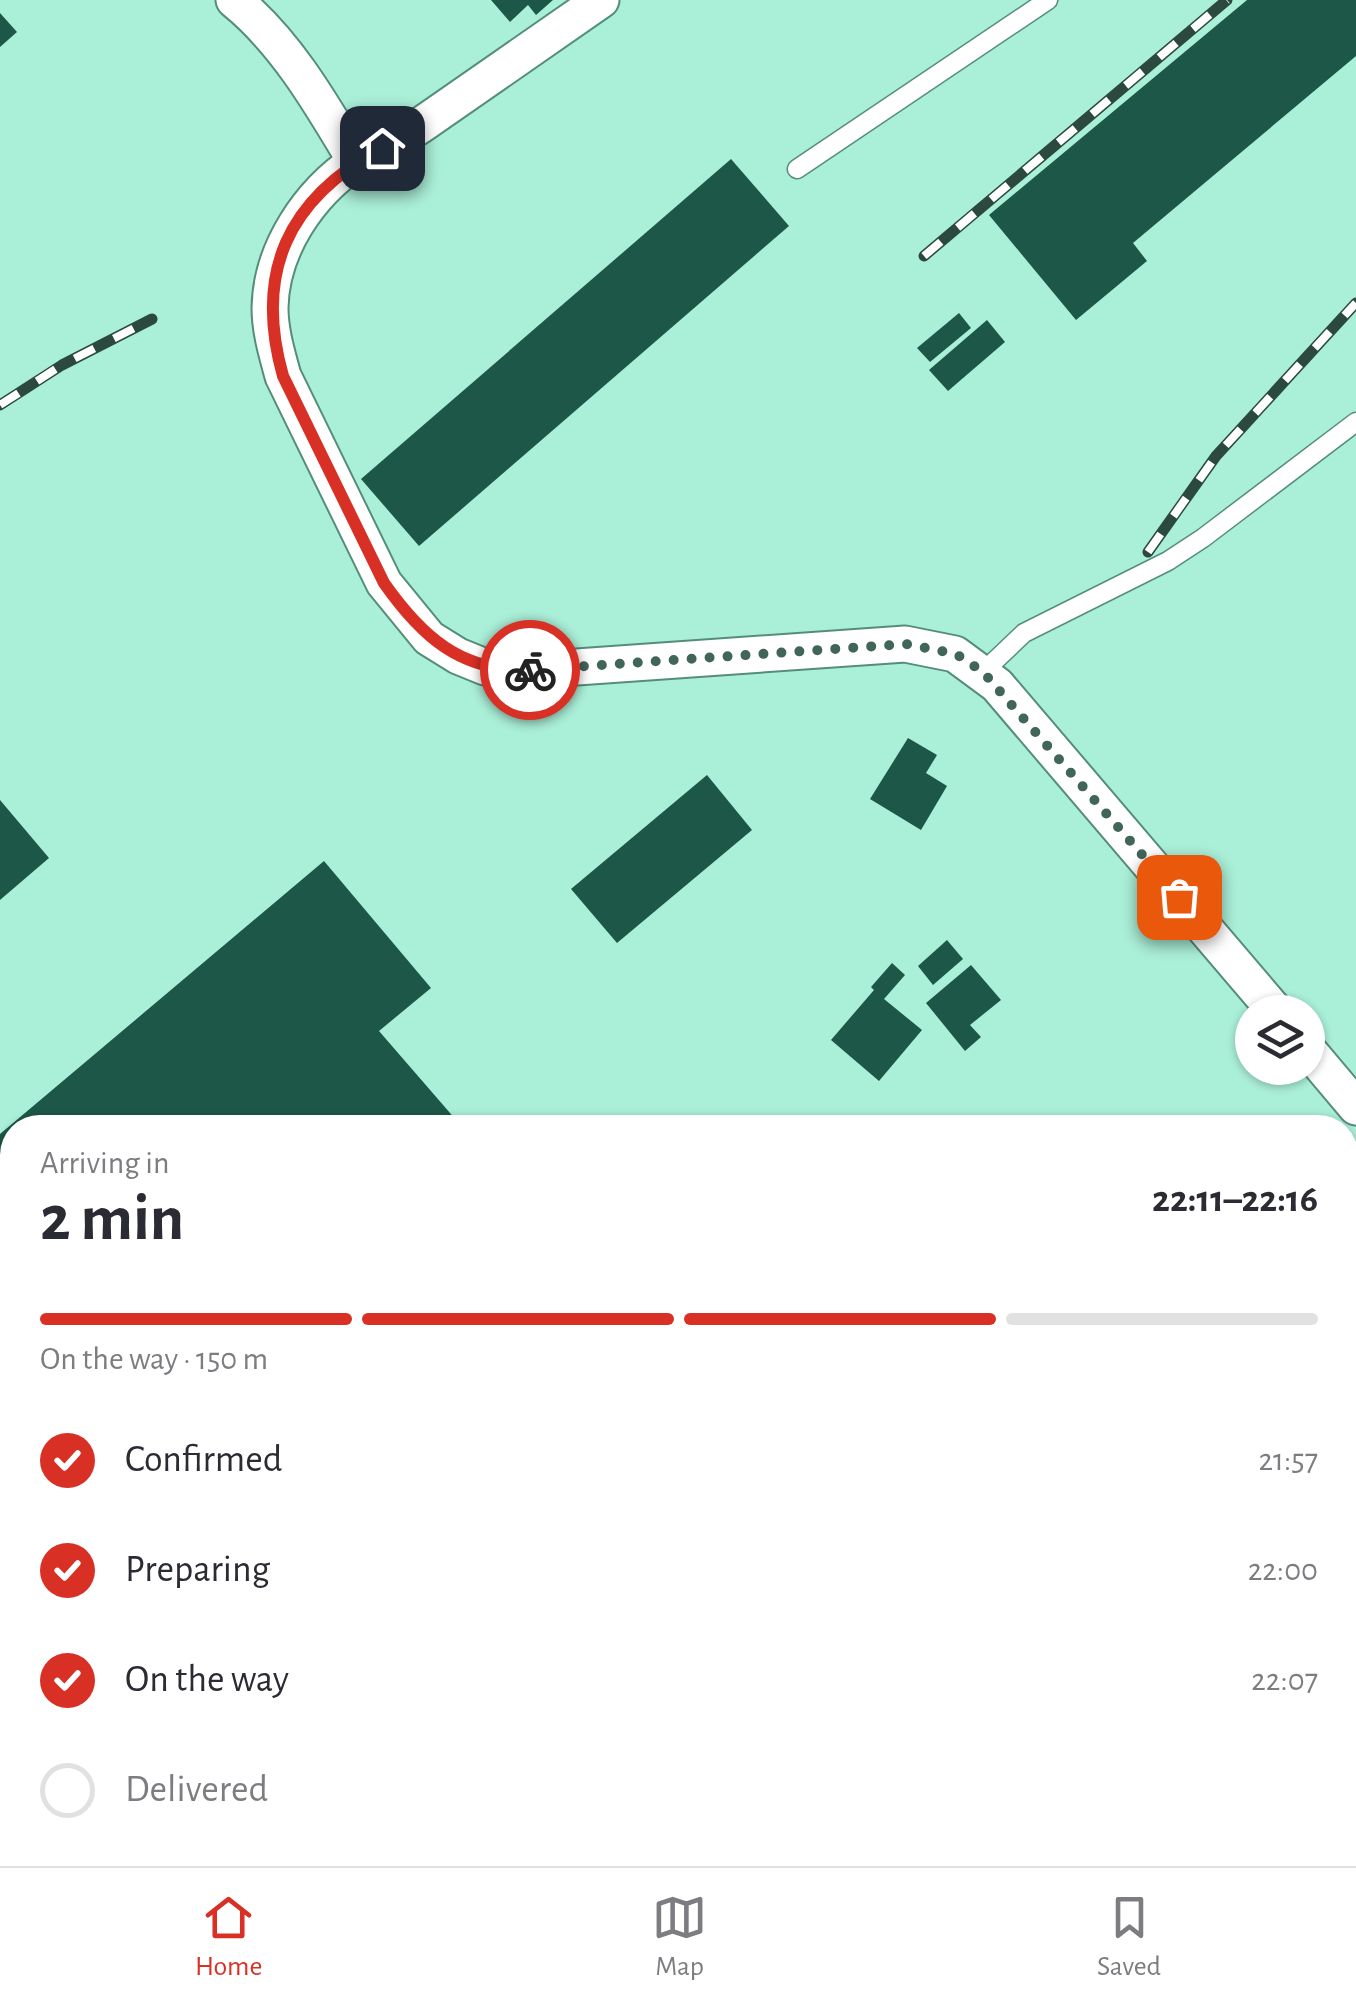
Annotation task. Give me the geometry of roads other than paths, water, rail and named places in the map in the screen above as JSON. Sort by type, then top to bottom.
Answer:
[{"type":"street","points":[[234,0],[286,54],[356,162]]},
{"type":"street","points":[[600,0],[407,135],[356,162],[322,192],[298,221],[274,274],[270,309],[283,376],[384,583],[429,638],[458,656],[512,671],[906,644],[956,654],[983,672],[1261,995]]},
{"type":"street","points":[[1325,1071],[1356,1108]]},
{"type":"lane","points":[[797,168],[1048,0]]},
{"type":"lane","points":[[983,672],[1024,633],[1180,554],[1356,422]]},
{"type":"railway","points":[[924,256],[1227,0]]},
{"type":"railway","points":[[1148,552],[1216,456],[1356,303]]},
{"type":"railway","points":[[0,405],[62,365],[152,319]]}]
